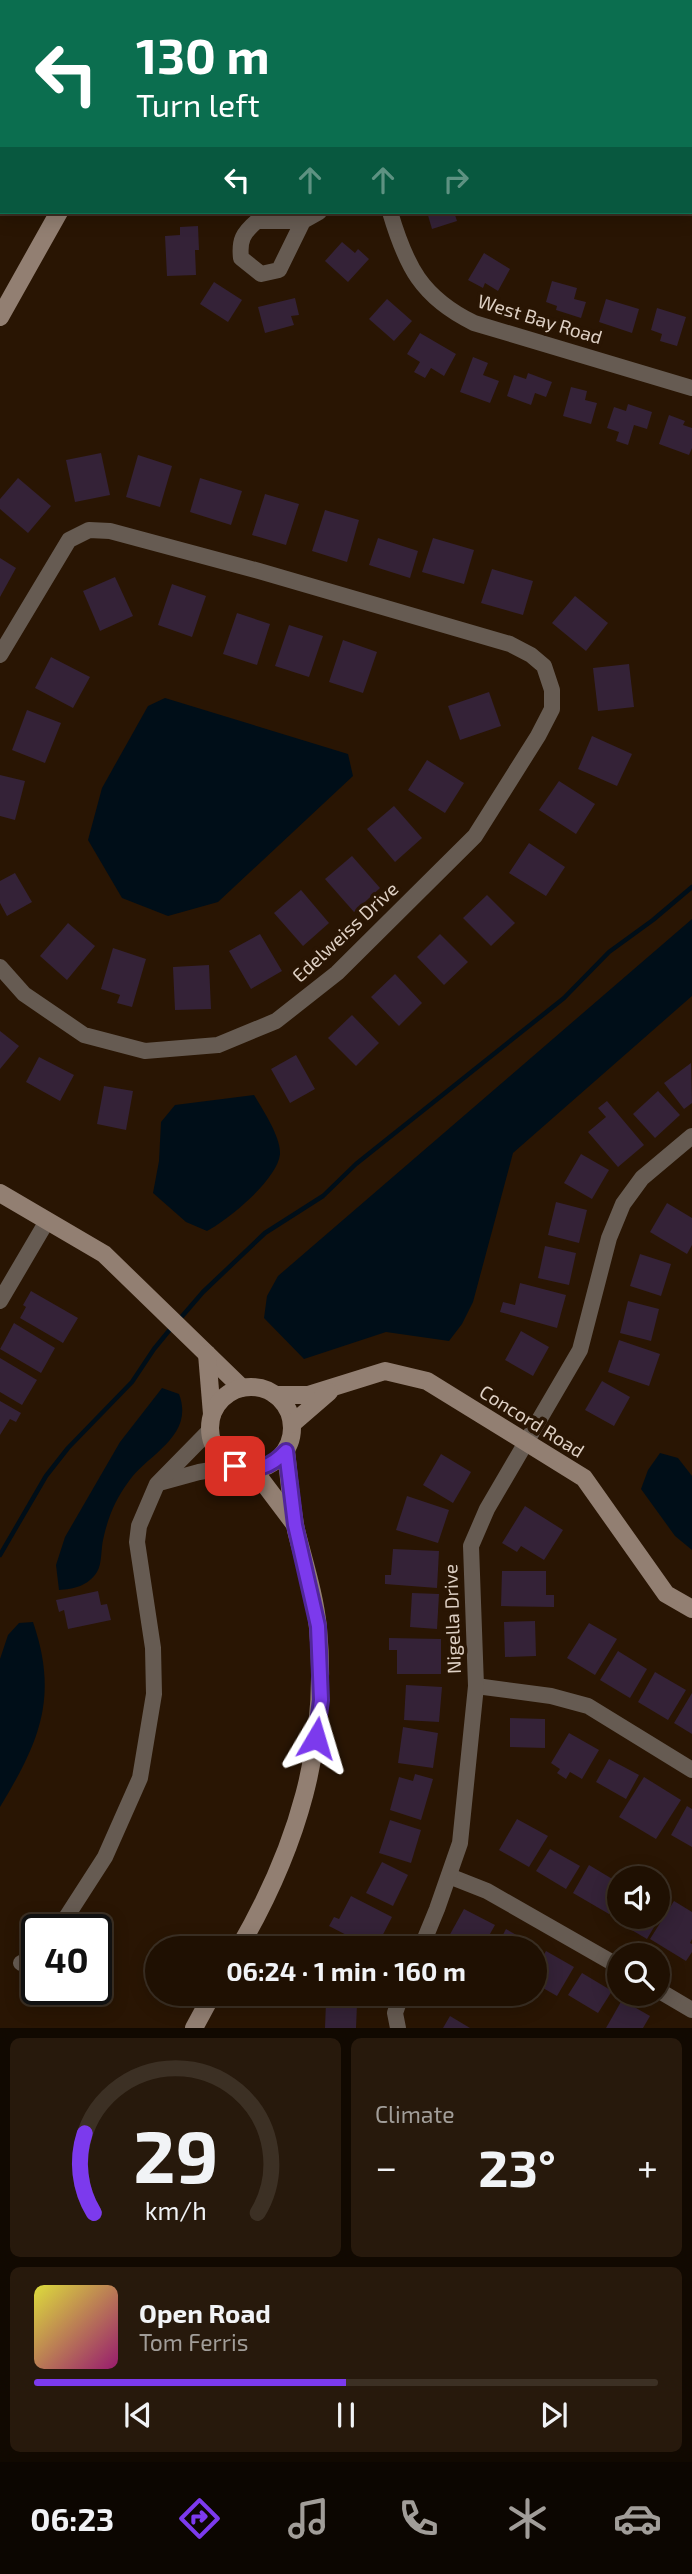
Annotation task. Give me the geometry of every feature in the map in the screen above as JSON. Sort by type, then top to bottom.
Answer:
[{"type":"street","points":[[0,317],[58,214]]},
{"type":"street","points":[[303,221],[315,214]]},
{"type":"street","name":"West Bay Road","points":[[391,214],[408,265],[428,292],[454,313],[474,323],[692,388]]},
{"type":"street","name":"Edelweiss Drive","points":[[0,655],[69,540],[89,530],[110,531],[510,644],[531,655],[544,666],[552,690],[552,709],[475,836],[337,973],[276,1021],[218,1045],[145,1051],[84,1035],[24,994],[0,967]]},
{"type":"street","name":"Nigella Drive","points":[[426,1936],[460,1843],[476,1686],[471,1546],[487,1508],[580,1350],[609,1238],[623,1204],[642,1178],[692,1136]]},
{"type":"street","points":[[0,1193],[104,1254],[242,1388]]},
{"type":"street","points":[[0,1301],[47,1221]]},
{"type":"street","points":[[207,1354],[211,1422],[217,1452],[235,1466]]},
{"type":"street","name":"Concord Road","points":[[275,1395],[308,1395],[385,1371],[427,1381],[584,1478],[666,1594],[692,1609]]},
{"type":"street","name":"Concord Road","points":[[292,1424],[337,1385]]},
{"type":"street","points":[[68,1914],[105,1857],[140,1778],[153,1682],[150,1621],[137,1542],[139,1526],[157,1484],[211,1422],[219,1402],[229,1393],[254,1387],[275,1395],[289,1413],[292,1424],[291,1438],[286,1451],[266,1467],[253,1469],[235,1466],[199,1472],[157,1484]]},
{"type":"street","points":[[245,1936],[282,1865],[300,1815],[317,1734],[321,1700],[318,1626],[295,1525],[286,1451]]},
{"type":"street","points":[[253,1469],[295,1525]]},
{"type":"street","points":[[476,1686],[551,1696],[588,1706],[692,1770]]},
{"type":"street","points":[[449,1876],[487,1891],[607,1959]]},
{"type":"street","points":[[670,1997],[692,2010]]},
{"type":"street","points":[[194,2028],[206,2006]]},
{"type":"street","points":[[397,2006],[395,2013],[398,2028]]},
{"type":"shaded area","points":[[165,698],[348,754],[353,776],[218,902],[168,916],[122,898],[88,840],[102,788],[148,706]]},
{"type":"shaded area","points":[[692,919],[692,996],[513,1153],[473,1302],[462,1324],[449,1341],[386,1332],[304,1359],[264,1318],[267,1296],[278,1276]]},
{"type":"shaded area","points":[[254,1095],[278,1140],[280,1154],[277,1164],[251,1198],[216,1226],[207,1231],[186,1222],[153,1193],[159,1161],[161,1122],[175,1105]]},
{"type":"shaded area","points":[[162,1388],[179,1394],[181,1422],[167,1443],[137,1471],[120,1495],[107,1524],[97,1572],[80,1586],[59,1590],[56,1565],[65,1537],[120,1442]]},
{"type":"shaded area","points":[[660,1453],[678,1458],[692,1476],[692,1550],[675,1536],[641,1489],[648,1470]]},
{"type":"shaded area","points":[[33,1622],[41,1649],[44,1674],[41,1719],[25,1761],[0,1807],[0,1659],[8,1635],[19,1623]]},
{"type":"building","points":[[428,214],[455,214],[457,221],[432,229]]},
{"type":"building","points":[[198,226],[196,275],[167,276],[165,236],[180,235],[180,227]]},
{"type":"building","points":[[342,242],[355,253],[358,249],[369,259],[348,282],[325,261]]},
{"type":"building","points":[[484,253],[510,269],[498,291],[485,283],[483,288],[468,280]]},
{"type":"building","points":[[552,281],[577,288],[574,299],[586,302],[581,318],[556,310],[557,306],[546,302]]},
{"type":"building","points":[[214,282],[242,300],[228,322],[200,304]]},
{"type":"building","points":[[295,298],[299,315],[291,316],[294,325],[265,333],[258,307]]},
{"type":"building","points":[[387,299],[412,321],[394,341],[369,319]]},
{"type":"building","points":[[606,299],[639,309],[632,333],[599,322]]},
{"type":"building","points":[[657,308],[686,317],[677,346],[660,341],[662,334],[651,330]]},
{"type":"building","points":[[420,333],[456,354],[444,376],[431,368],[425,378],[414,372],[420,362],[407,354]]},
{"type":"building","points":[[473,357],[488,363],[483,375],[499,381],[490,403],[460,392]]},
{"type":"building","points":[[528,373],[552,382],[546,397],[535,393],[531,405],[507,396],[514,375],[526,379]]},
{"type":"building","points":[[571,387],[587,391],[585,400],[597,403],[591,424],[563,416]]},
{"type":"building","points":[[628,404],[652,412],[647,429],[634,425],[628,445],[616,441],[619,432],[607,428],[614,407],[626,411]]},
{"type":"building","points":[[669,415],[685,421],[683,425],[692,428],[692,448],[689,455],[659,444]]},
{"type":"building","points":[[101,453],[110,495],[75,502],[66,460]]},
{"type":"building","points":[[138,455],[172,466],[160,507],[126,497]]},
{"type":"building","points":[[18,478],[51,506],[28,533],[0,509],[0,499]]},
{"type":"building","points":[[200,478],[242,491],[231,525],[190,512]]},
{"type":"building","points":[[265,494],[299,504],[286,545],[252,535]]},
{"type":"building","points":[[325,510],[359,520],[347,562],[312,551]]},
{"type":"building","points":[[378,538],[418,551],[410,578],[369,565]]},
{"type":"building","points":[[433,538],[474,550],[464,584],[422,572]]},
{"type":"building","points":[[0,558],[16,568],[0,597]]},
{"type":"building","points":[[492,569],[533,581],[523,615],[481,603]]},
{"type":"building","points":[[115,577],[133,616],[100,631],[83,591]]},
{"type":"building","points":[[172,584],[206,596],[192,637],[158,625]]},
{"type":"building","points":[[575,596],[608,623],[586,651],[552,623]]},
{"type":"building","points":[[237,613],[270,624],[257,665],[223,654]]},
{"type":"building","points":[[289,625],[323,636],[309,677],[275,666]]},
{"type":"building","points":[[343,640],[377,652],[363,693],[329,682]]},
{"type":"building","points":[[51,657],[90,677],[73,708],[35,688]]},
{"type":"building","points":[[629,664],[634,707],[598,711],[593,668]]},
{"type":"building","points":[[489,692],[501,726],[460,740],[448,706]]},
{"type":"building","points":[[27,710],[61,723],[45,763],[12,750]]},
{"type":"building","points":[[592,736],[632,754],[617,786],[578,769]]},
{"type":"building","points":[[427,760],[464,783],[445,813],[408,790]]},
{"type":"building","points":[[0,775],[25,781],[15,820],[0,816]]},
{"type":"building","points":[[559,781],[595,804],[576,834],[539,810]]},
{"type":"building","points":[[394,806],[422,838],[395,862],[367,829]]},
{"type":"building","points":[[529,843],[565,867],[546,896],[509,873]]},
{"type":"building","points":[[352,856],[380,888],[354,912],[325,879]]},
{"type":"building","points":[[15,873],[32,902],[7,916],[0,903],[0,881]]},
{"type":"building","points":[[301,890],[329,923],[303,946],[274,913]]},
{"type":"building","points":[[487,895],[515,923],[491,946],[463,918]]},
{"type":"building","points":[[68,923],[95,946],[67,980],[40,956]]},
{"type":"building","points":[[260,934],[282,971],[251,989],[229,951]]},
{"type":"building","points":[[440,934],[468,962],[444,985],[417,957]]},
{"type":"building","points":[[113,948],[146,959],[132,1007],[117,1003],[120,995],[101,989]]},
{"type":"building","points":[[209,965],[211,1009],[175,1010],[173,967]]},
{"type":"building","points":[[395,974],[422,1003],[399,1026],[371,997]]},
{"type":"building","points":[[352,1015],[379,1043],[356,1066],[328,1038]]},
{"type":"building","points":[[0,1031],[19,1046],[0,1069]]},
{"type":"building","points":[[296,1055],[315,1089],[290,1103],[271,1069]]},
{"type":"building","points":[[39,1057],[74,1075],[60,1101],[26,1082]]},
{"type":"building","points":[[691,1063],[692,1103],[684,1109],[664,1083]]},
{"type":"building","points":[[104,1086],[133,1091],[126,1130],[97,1124]]},
{"type":"building","points":[[658,1091],[680,1115],[655,1138],[633,1114]]},
{"type":"building","points":[[607,1101],[644,1145],[618,1167],[588,1132],[606,1117],[598,1108]]},
{"type":"building","points":[[581,1154],[609,1170],[592,1199],[564,1183]]},
{"type":"building","points":[[556,1202],[587,1210],[579,1243],[548,1235]]},
{"type":"building","points":[[667,1203],[692,1218],[692,1245],[687,1254],[650,1232]]},
{"type":"building","points":[[545,1246],[576,1253],[569,1285],[538,1278]]},
{"type":"building","points":[[640,1254],[671,1264],[661,1296],[630,1286]]},
{"type":"building","points":[[520,1283],[566,1295],[557,1328],[500,1312],[503,1302],[515,1305]]},
{"type":"building","points":[[31,1291],[78,1318],[63,1343],[20,1318],[26,1307],[23,1305]]},
{"type":"building","points":[[628,1301],[659,1309],[651,1341],[620,1333]]},
{"type":"building","points":[[14,1323],[55,1348],[41,1373],[0,1349]]},
{"type":"building","points":[[521,1331],[549,1347],[533,1376],[505,1360]]},
{"type":"building","points":[[619,1340],[660,1354],[649,1386],[608,1372]]},
{"type":"building","points":[[0,1358],[37,1380],[22,1405],[0,1392]]},
{"type":"building","points":[[602,1381],[630,1397],[614,1426],[585,1410]]},
{"type":"building","points":[[0,1401],[21,1413],[16,1422],[10,1419],[0,1435]]},
{"type":"building","points":[[441,1454],[471,1472],[453,1503],[423,1485]]},
{"type":"building","points":[[407,1496],[449,1510],[438,1543],[396,1530]]},
{"type":"building","points":[[525,1506],[563,1530],[544,1560],[521,1546],[517,1552],[502,1543]]},
{"type":"building","points":[[393,1549],[439,1551],[437,1588],[385,1584],[385,1575],[391,1575]]},
{"type":"building","points":[[502,1571],[546,1571],[546,1595],[554,1595],[554,1607],[501,1606]]},
{"type":"building","points":[[98,1591],[101,1605],[107,1604],[111,1620],[68,1629],[64,1610],[59,1612],[56,1600]]},
{"type":"building","points":[[412,1593],[439,1594],[437,1629],[410,1627]]},
{"type":"building","points":[[535,1621],[536,1656],[505,1657],[504,1622]]},
{"type":"building","points":[[589,1623],[617,1639],[595,1675],[567,1658]]},
{"type":"building","points":[[389,1638],[441,1639],[441,1674],[397,1674],[397,1650],[389,1650]]},
{"type":"building","points":[[618,1651],[647,1669],[630,1698],[600,1680]]},
{"type":"building","points":[[655,1672],[686,1690],[668,1720],[638,1702]]},
{"type":"building","points":[[406,1685],[442,1687],[439,1722],[404,1720]]},
{"type":"building","points":[[692,1693],[692,1734],[674,1723]]},
{"type":"building","points":[[510,1718],[545,1719],[545,1748],[510,1747]]},
{"type":"building","points":[[403,1727],[438,1733],[433,1768],[398,1763]]},
{"type":"building","points":[[569,1733],[599,1750],[582,1779],[570,1772],[566,1779],[557,1773],[560,1769],[551,1763]]},
{"type":"building","points":[[609,1759],[639,1775],[626,1799],[596,1782]]},
{"type":"building","points":[[415,1774],[433,1779],[421,1820],[390,1810],[399,1777],[413,1781]]},
{"type":"building","points":[[644,1777],[681,1800],[656,1839],[619,1817]]},
{"type":"building","points":[[687,1806],[692,1809],[692,1847],[671,1835]]},
{"type":"building","points":[[517,1819],[548,1836],[529,1867],[499,1850]]},
{"type":"building","points":[[390,1820],[421,1830],[411,1863],[379,1853]]},
{"type":"building","points":[[550,1849],[580,1866],[566,1889],[536,1871]]},
{"type":"building","points":[[382,1862],[408,1875],[393,1906],[366,1893]]},
{"type":"building","points":[[589,1865],[607,1876],[607,1913],[573,1893]]},
{"type":"building","points":[[351,1896],[392,1917],[382,1936],[348,1936],[329,1926],[334,1917],[339,1919]]},
{"type":"building","points":[[674,1901],[692,1912],[692,1952],[686,1961],[670,1951],[670,1943],[657,1943],[650,1939],[656,1929],[670,1929],[670,1907]]},
{"type":"building","points":[[464,1909],[495,1925],[489,1936],[449,1936]]},
{"type":"building","points":[[506,1929],[518,1936],[502,1936]]},
{"type":"building","points":[[630,1929],[653,1929],[647,1939]]},
{"type":"building","points":[[547,1952],[574,1967],[557,1996],[547,1990]]},
{"type":"building","points":[[582,1973],[607,1988],[607,1999],[598,2013],[568,1995]]},
{"type":"building","points":[[326,2006],[357,2006],[356,2028],[325,2028]]},
{"type":"building","points":[[619,2006],[632,2006],[650,2016],[643,2028],[606,2028]]},
{"type":"building","points":[[450,2016],[470,2028],[443,2028]]},
{"type":"waterway","points":[[178,1321],[203,1292],[265,1233],[323,1196],[356,1164],[564,998],[609,952],[692,887]]},
{"type":"waterway","points":[[0,1555],[46,1476],[68,1448],[132,1382],[172,1327]]},
{"type":"route","points":[[235,1466],[244,1469],[266,1467],[286,1451],[295,1525],[318,1626],[321,1700],[316,1738]]}]
